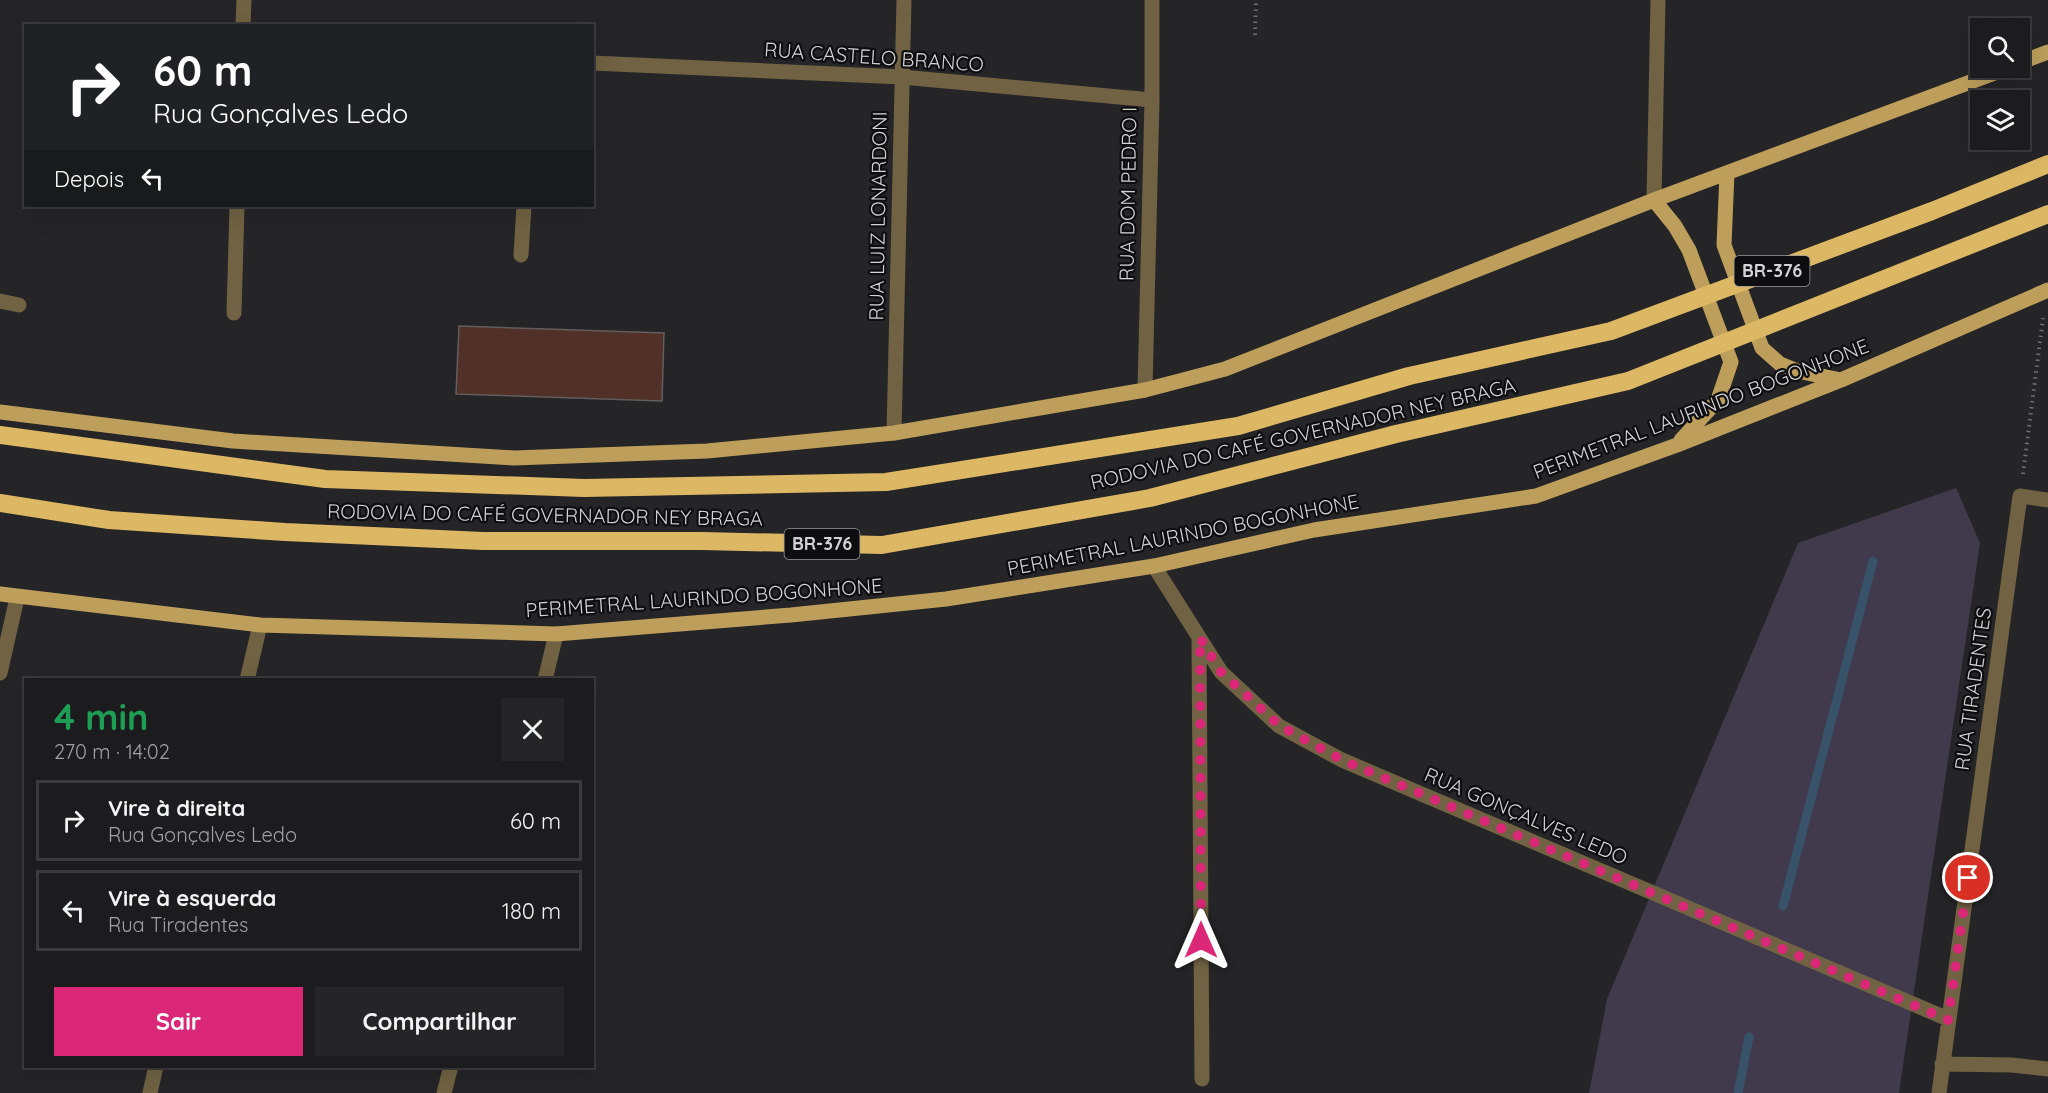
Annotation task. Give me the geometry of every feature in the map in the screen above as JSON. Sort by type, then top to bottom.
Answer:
[{"type":"highway","name":"RODOVIA DO CAFÉ GOVERNADOR NEY BRAGA","points":[[0,435],[325,479],[584,488],[886,483],[1238,426],[1408,376],[1611,331],[1932,211],[2048,164]]},
{"type":"highway","name":"RODOVIA DO CAFÉ GOVERNADOR NEY BRAGA","points":[[0,503],[109,520],[285,532],[483,541],[702,541],[882,545],[1150,498],[1396,434],[1629,381],[2048,214]]},
{"type":"main road","points":[[2030,59],[2048,52]]},
{"type":"main road","points":[[0,412],[232,441],[514,458],[707,451],[894,433],[1145,390],[1225,369],[1654,200],[1981,78]]},
{"type":"main road","points":[[1727,173],[1724,245],[1762,348],[1780,364],[1797,371],[1841,380]]},
{"type":"main road","points":[[1654,200],[1675,226],[1689,250],[1731,362],[1718,400],[1677,445]]},
{"type":"main road","name":"PERIMETRAL LAURINDO BOGONHONE","points":[[0,594],[17,598],[260,625],[556,634],[791,615],[946,599],[1154,566],[1314,530],[1536,496],[1677,445],[1841,380],[2048,290]]},
{"type":"street","points":[[243,24],[244,0]]},
{"type":"street","name":"RUA LUIZ LONARDONI","points":[[894,433],[904,0]]},
{"type":"street","name":"RUA DOM PEDRO I","points":[[1145,390],[1152,0]]},
{"type":"street","points":[[1654,200],[1658,0]]},
{"type":"street","name":"RUA CASTELO BRANCO","points":[[594,63],[902,77],[1152,100]]},
{"type":"street","points":[[234,313],[237,207]]},
{"type":"street","points":[[521,255],[524,207]]},
{"type":"street","points":[[0,301],[19,305]]},
{"type":"street","points":[[2020,496],[2048,500]]},
{"type":"street","name":"RUA TIRADENTES","points":[[1939,1093],[2020,496]]},
{"type":"street","name":"RUA GONÇALVES LEDO","points":[[1154,566],[1221,672],[1280,726],[1342,760],[1948,1020]]},
{"type":"street","points":[[0,673],[17,598]]},
{"type":"street","points":[[247,678],[260,625]]},
{"type":"street","points":[[545,678],[556,634]]},
{"type":"street","points":[[1200,638],[1202,1079]]},
{"type":"street","points":[[1942,1064],[2011,1065],[2048,1069]]},
{"type":"street","points":[[150,1093],[156,1068]]},
{"type":"street","points":[[444,1093],[450,1068]]},
{"type":"path","points":[[1255,35],[1256,0]]},
{"type":"path","points":[[2020,496],[2048,290]]},
{"type":"shaded area","points":[[1956,488],[1980,543],[1899,1093],[1589,1093],[1607,999],[1798,543]]},
{"type":"building","points":[[459,326],[664,333],[662,401],[456,394]]},
{"type":"waterway","points":[[1783,906],[1873,561]]},
{"type":"waterway","points":[[1738,1093],[1749,1037]]},
{"type":"route","points":[[1201,940],[1200,638],[1221,672],[1280,726],[1342,760],[1948,1020],[1968,878]]}]
